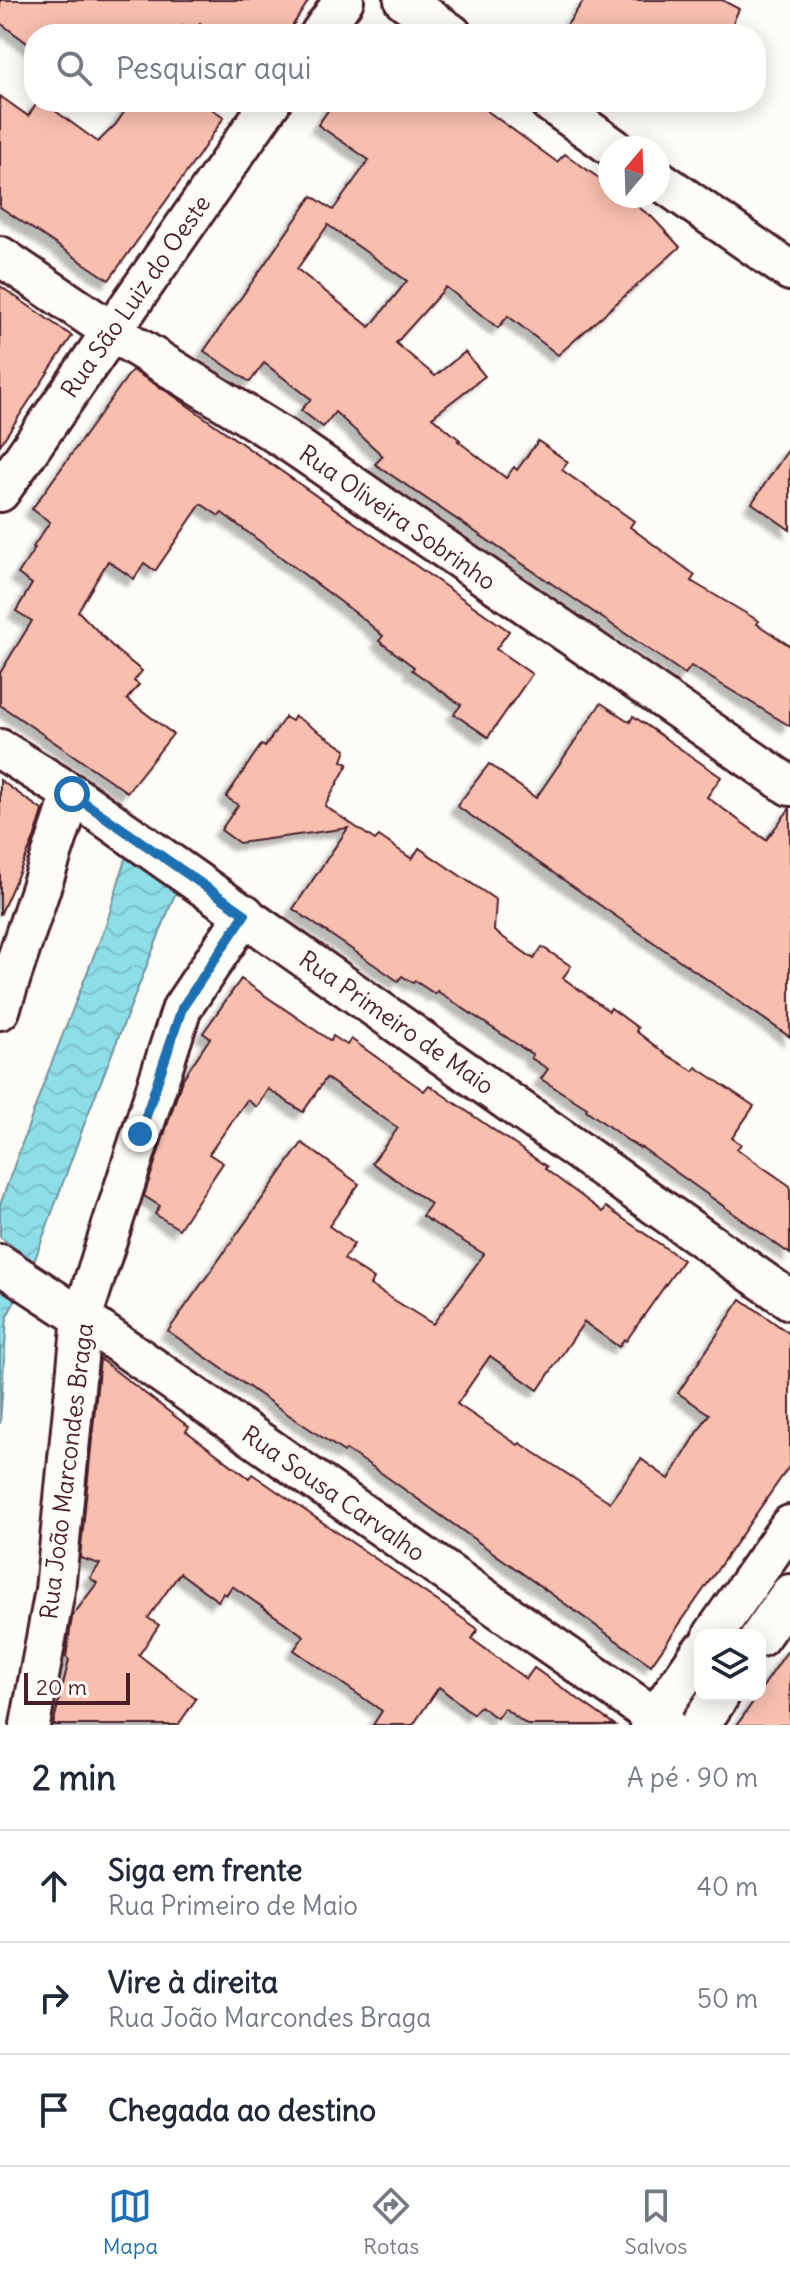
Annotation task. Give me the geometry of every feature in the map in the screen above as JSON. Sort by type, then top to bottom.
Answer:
[{"type":"street","points":[[327,24],[344,0]]},
{"type":"street","points":[[404,0],[438,24]]},
{"type":"street","name":"Rua São Luiz do Oeste","points":[[0,492],[264,112]]},
{"type":"street","points":[[563,112],[598,137]]},
{"type":"street","points":[[670,187],[790,271]]},
{"type":"street","name":"Rua Oliveira Sobrinho","points":[[0,256],[111,331],[285,439],[790,786]]},
{"type":"street","name":"Rua Primeiro de Maio","points":[[0,749],[72,794],[245,914],[790,1300]]},
{"type":"street","points":[[0,1010],[72,794]]},
{"type":"street","name":"Rua João Marcondes Braga","points":[[30,1725],[55,1590],[82,1318],[182,1008],[245,914]]},
{"type":"street","name":"Rua Sousa Carvalho","points":[[0,1264],[82,1318],[657,1722]]},
{"type":"street","points":[[717,1629],[790,1525]]},
{"type":"street","points":[[766,1629],[790,1594]]},
{"type":"street","points":[[657,1722],[694,1663]]},
{"type":"street","points":[[700,1725],[716,1701]]},
{"type":"water","points":[[128,849],[179,884],[88,1114],[34,1262],[0,1237],[0,1205],[107,922]]},
{"type":"water","points":[[0,1273],[22,1288],[7,1316],[0,1424]]},
{"type":"building","points":[[0,0],[309,0],[293,24],[24,24],[24,41],[0,23]]},
{"type":"building","points":[[584,0],[722,0],[739,9],[732,24],[568,24]]},
{"type":"building","points":[[0,96],[28,116],[31,112],[57,112],[98,142],[124,112],[216,112],[224,117],[109,280],[0,207]]},
{"type":"building","points":[[327,112],[489,112],[557,162],[565,154],[598,177],[598,208],[640,208],[680,247],[558,355],[508,316],[498,328],[446,287],[396,343],[435,376],[465,352],[485,376],[432,417],[506,478],[514,467],[517,470],[538,441],[568,462],[562,470],[634,521],[630,527],[695,575],[691,581],[759,621],[757,624],[790,646],[790,726],[691,666],[685,674],[375,464],[383,456],[335,412],[323,427],[301,410],[311,399],[264,363],[250,382],[204,351],[312,196],[333,210],[369,160],[318,125]],"holes":[[[328,225],[407,281],[370,327],[297,269]]]},
{"type":"building","points":[[0,286],[72,336],[0,445]]},
{"type":"building","points":[[132,370],[174,396],[509,631],[496,649],[532,674],[488,737],[454,714],[461,705],[412,670],[414,667],[379,641],[383,636],[361,617],[222,513],[219,516],[201,504],[155,571],[144,563],[134,579],[108,561],[78,611],[117,651],[142,671],[134,681],[139,685],[127,699],[173,734],[127,792],[0,705],[0,673],[32,621],[16,611],[32,584],[18,574],[50,522],[32,509]]},
{"type":"building","points":[[790,447],[790,530],[752,503]]},
{"type":"building","points":[[601,703],[630,722],[633,716],[721,777],[707,797],[766,840],[790,808],[790,1037],[457,806],[489,764],[536,798]]},
{"type":"building","points":[[295,716],[346,750],[342,761],[348,764],[325,806],[375,840],[379,836],[412,859],[419,848],[496,900],[494,931],[534,959],[542,947],[571,966],[563,978],[638,1028],[636,1031],[664,1053],[693,1071],[696,1067],[754,1106],[732,1138],[741,1144],[737,1149],[790,1186],[790,1254],[627,1140],[587,1108],[541,1079],[548,1069],[531,1058],[533,1055],[437,991],[435,994],[402,976],[398,981],[293,909],[348,828],[239,843],[221,830],[238,805],[226,797],[261,745],[265,747],[285,717],[292,721]]},
{"type":"building","points":[[0,780],[43,811],[0,915]]},
{"type":"building","points":[[241,979],[331,1041],[333,1036],[347,1045],[351,1039],[424,1091],[429,1085],[547,1167],[545,1169],[603,1212],[606,1207],[683,1260],[626,1341],[624,1339],[619,1347],[584,1322],[538,1390],[490,1356],[457,1404],[518,1445],[520,1443],[610,1502],[641,1459],[669,1479],[709,1414],[678,1393],[741,1299],[790,1334],[790,1465],[651,1665],[370,1465],[346,1450],[344,1452],[168,1331],[302,1143],[359,1184],[329,1226],[354,1244],[344,1259],[374,1279],[370,1285],[433,1324],[484,1254],[422,1216],[431,1204],[372,1163],[398,1128],[326,1078],[303,1112],[268,1089],[257,1107],[247,1100],[209,1154],[223,1163],[179,1229],[155,1214],[160,1206],[144,1196],[182,1080],[210,1038],[203,1033]]},
{"type":"building","points":[[100,1359],[189,1427],[186,1431],[249,1478],[252,1474],[478,1629],[472,1639],[526,1679],[534,1668],[615,1725],[527,1725],[504,1708],[497,1718],[480,1706],[473,1714],[439,1687],[413,1725],[373,1725],[382,1711],[294,1650],[304,1636],[232,1586],[218,1601],[180,1573],[148,1618],[159,1625],[139,1655],[196,1699],[178,1725],[53,1725],[69,1660],[66,1657],[72,1617],[97,1583],[90,1578],[100,1564],[80,1558]]},
{"type":"building","points":[[790,1647],[790,1725],[737,1725],[754,1701],[766,1701],[766,1682]]},
{"type":"route","points":[[72,794],[245,914],[182,1008],[140,1134]]}]
